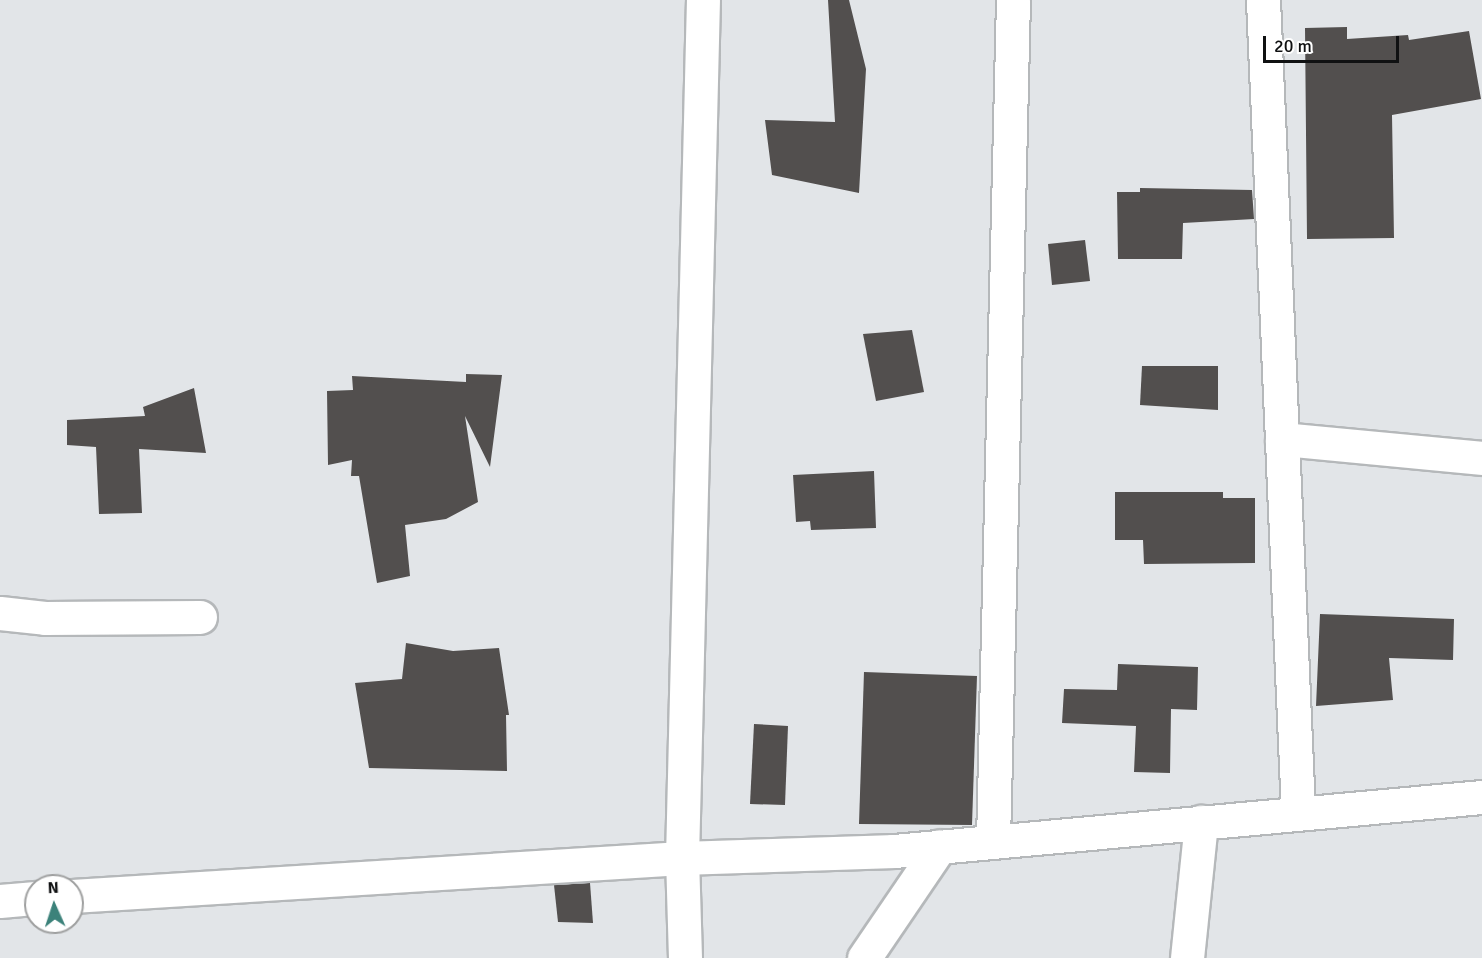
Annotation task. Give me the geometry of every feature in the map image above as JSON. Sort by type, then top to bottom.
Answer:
[{"type":"street","points":[[685,958],[682,858],[704,0]]},
{"type":"street","points":[[993,841],[1013,0]]},
{"type":"street","points":[[1263,0],[1298,813]]},
{"type":"street","points":[[1282,439],[1482,458]]},
{"type":"street","points":[[0,613],[45,618],[200,617]]},
{"type":"street","points":[[84,895],[682,858],[940,846],[1482,797]]},
{"type":"street","points":[[1187,958],[1201,822]]},
{"type":"street","points":[[864,958],[940,846]]},
{"type":"street","points":[[0,901],[24,899]]},
{"type":"building","points":[[828,0],[849,0],[866,69],[859,193],[772,175],[765,120],[835,122]]},
{"type":"building","points":[[1347,27],[1347,39],[1408,35],[1409,40],[1469,31],[1481,99],[1392,115],[1394,238],[1307,239],[1305,28]]},
{"type":"building","points":[[1140,188],[1252,190],[1254,219],[1183,223],[1182,259],[1118,259],[1117,192],[1140,192]]},
{"type":"building","points":[[1085,240],[1090,281],[1052,285],[1048,244]]},
{"type":"building","points":[[912,330],[924,392],[876,401],[863,334]]},
{"type":"building","points":[[1142,366],[1218,366],[1218,410],[1140,405]]},
{"type":"building","points":[[466,374],[502,375],[490,467],[465,416],[478,502],[446,519],[405,525],[410,576],[377,583],[359,476],[351,476],[352,460],[328,465],[327,391],[353,390],[352,376],[466,382]]},
{"type":"building","points":[[194,388],[206,453],[139,449],[142,513],[99,514],[96,447],[67,445],[67,420],[145,416],[143,407]]},
{"type":"building","points":[[874,471],[876,528],[811,530],[810,521],[796,522],[793,475]]},
{"type":"building","points":[[1115,492],[1223,492],[1223,498],[1255,498],[1255,563],[1144,564],[1143,540],[1115,540]]},
{"type":"building","points":[[1320,614],[1454,619],[1453,660],[1389,658],[1393,700],[1316,706]]},
{"type":"building","points":[[406,643],[453,651],[499,648],[509,715],[506,715],[507,771],[369,768],[355,683],[402,679]]},
{"type":"building","points":[[1118,664],[1198,667],[1197,710],[1171,709],[1170,773],[1134,772],[1136,726],[1062,723],[1064,689],[1117,690]]},
{"type":"building","points":[[864,672],[977,676],[972,825],[859,824]]},
{"type":"building","points":[[754,724],[788,726],[785,805],[750,804]]},
{"type":"building","points":[[590,883],[593,923],[558,922],[554,885]]}]
